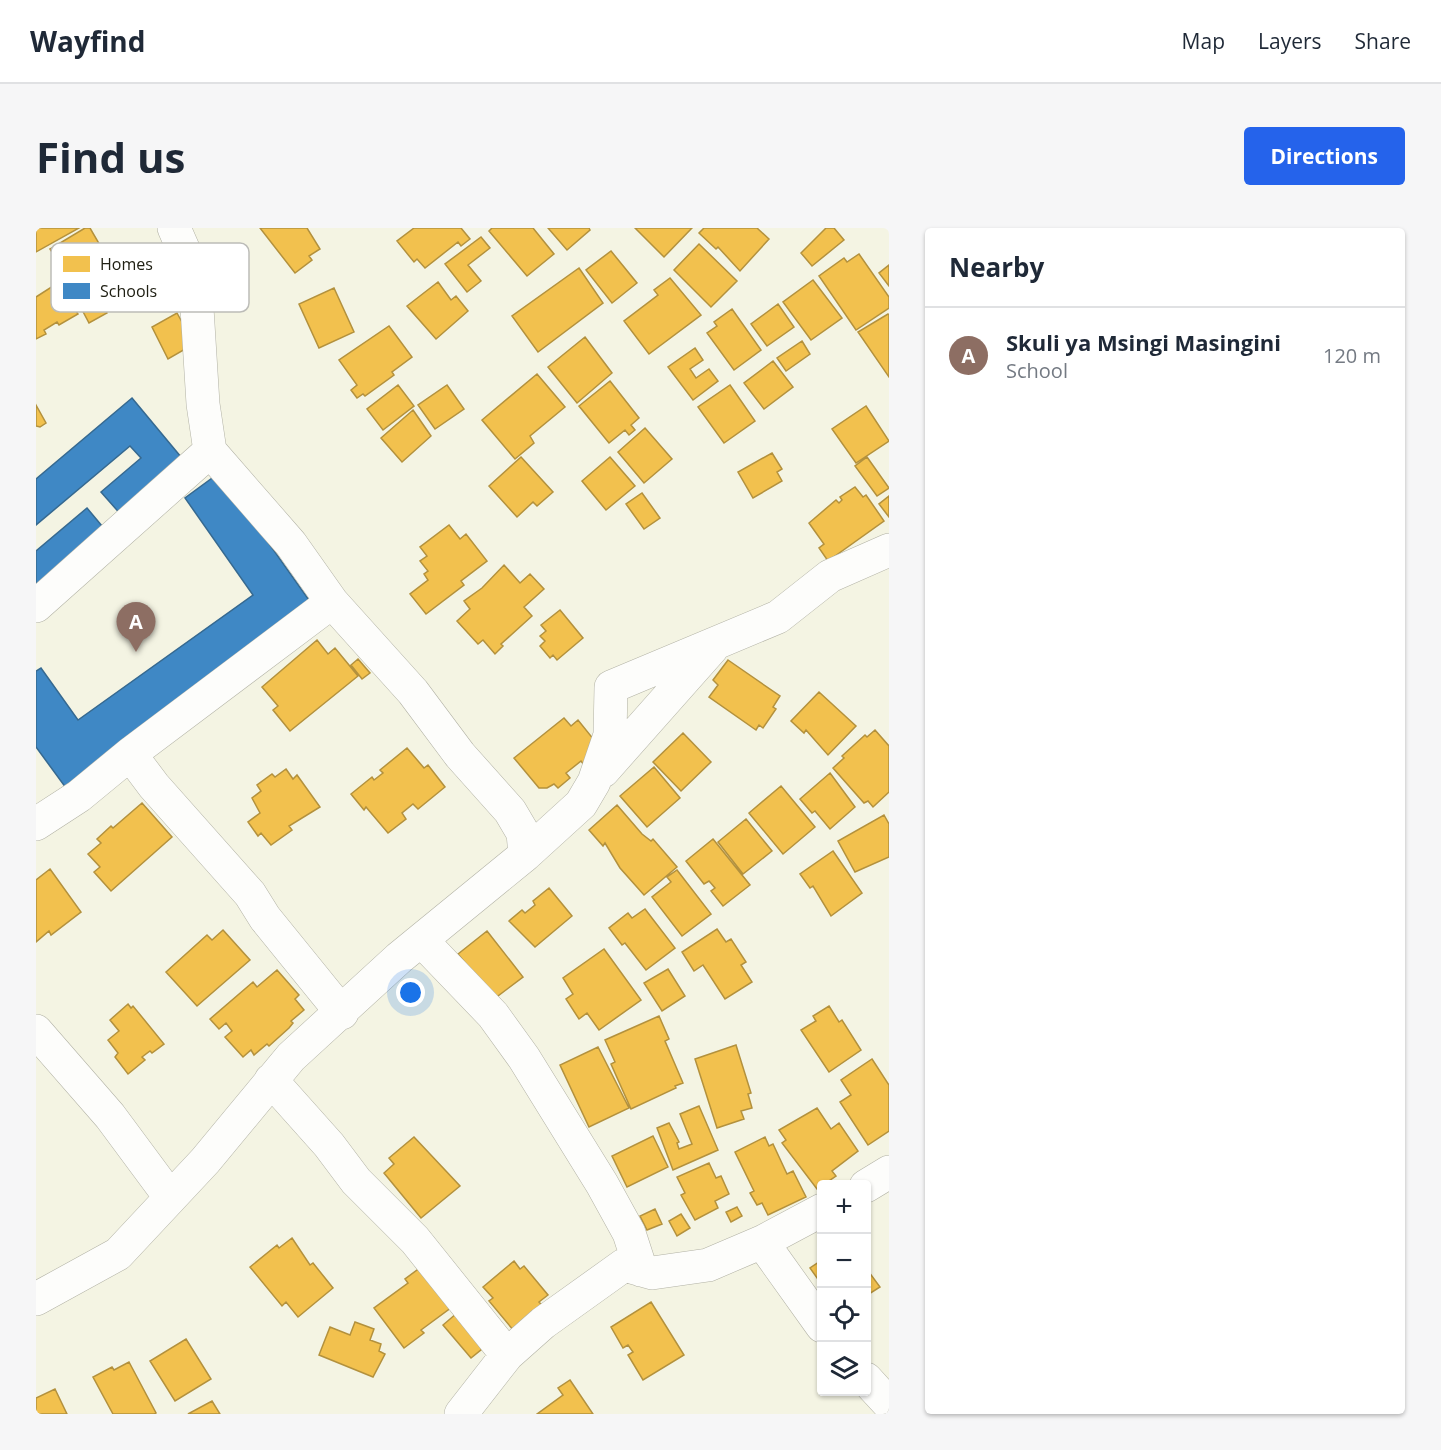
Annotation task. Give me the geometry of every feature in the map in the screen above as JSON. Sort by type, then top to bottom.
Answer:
[{"type":"street","points":[[174,228],[181,243]]},
{"type":"street","points":[[197,312],[203,404],[210,451],[291,544],[332,602],[413,692],[460,755],[510,811],[523,833],[525,855]]},
{"type":"street","points":[[36,606],[210,451]]},
{"type":"street","points":[[594,782],[610,735],[611,687],[778,617],[830,576],[889,550]]},
{"type":"street","points":[[36,824],[79,796],[130,754],[332,602]]},
{"type":"street","points":[[36,1299],[118,1254],[205,1161],[291,1057],[342,1013],[399,958],[525,855],[581,804],[594,782],[718,641]]},
{"type":"street","points":[[130,754],[154,786],[250,894],[265,918],[342,1013]]},
{"type":"street","points":[[422,941],[493,1015],[524,1058],[602,1184],[628,1233],[641,1270]]},
{"type":"street","points":[[36,1031],[110,1116],[170,1197]]},
{"type":"street","points":[[271,1080],[329,1145],[356,1181],[416,1240],[507,1356]]},
{"type":"street","points":[[871,1183],[889,1172]]},
{"type":"street","points":[[461,1414],[507,1356],[543,1323],[624,1265],[652,1273],[708,1265],[762,1242],[817,1213]]},
{"type":"street","points":[[762,1242],[817,1319]]},
{"type":"street","points":[[871,1384],[889,1404]]},
{"type":"building: Homes","points":[[36,228],[79,228],[51,243],[36,252]]},
{"type":"building: Homes","points":[[85,228],[90,228],[99,243],[60,243]]},
{"type":"building: Homes","points":[[260,228],[307,228],[320,249],[309,256],[312,260],[295,273]]},
{"type":"building: Homes","points":[[414,228],[461,228],[470,239],[461,246],[458,242],[425,268],[417,259],[414,262],[397,241]]},
{"type":"building: Homes","points":[[492,228],[533,228],[554,254],[527,276],[489,231]]},
{"type":"building: Homes","points":[[548,228],[589,228],[590,230],[567,250]]},
{"type":"building: Homes","points":[[635,228],[692,228],[664,257]]},
{"type":"building: Homes","points":[[704,228],[757,228],[769,239],[740,271],[718,247],[716,249],[699,233]]},
{"type":"building: Homes","points":[[826,228],[834,228],[844,240],[812,266],[801,253]]},
{"type":"building: Homes","points":[[481,237],[490,248],[468,265],[481,281],[467,292],[445,264]]},
{"type":"building: Homes","points":[[699,244],[737,281],[711,307],[674,270]]},
{"type":"building: Homes","points":[[611,251],[637,283],[612,303],[586,270]]},
{"type":"building: Homes","points":[[859,254],[889,297],[889,308],[856,330],[819,276],[844,258],[847,262]]},
{"type":"building: Homes","points":[[889,265],[889,286],[879,273]]},
{"type":"building: Homes","points":[[579,268],[603,303],[538,352],[512,316]]},
{"type":"building: Homes","points":[[670,278],[701,315],[649,354],[624,321],[658,295],[654,290]]},
{"type":"building: Homes","points":[[813,280],[842,318],[811,340],[783,302]]},
{"type":"building: Homes","points":[[438,282],[451,300],[456,296],[468,311],[436,339],[407,306]]},
{"type":"building: Homes","points":[[51,287],[51,312],[77,312],[78,314],[59,325],[57,322],[44,330],[46,334],[36,339],[36,297]]},
{"type":"building: Homes","points":[[334,288],[354,332],[319,348],[299,304]]},
{"type":"building: Homes","points":[[778,304],[794,327],[767,346],[751,324]]},
{"type":"building: Homes","points":[[732,309],[761,350],[734,370],[707,333],[717,326],[714,322]]},
{"type":"building: Homes","points":[[83,312],[106,312],[107,313],[89,323]]},
{"type":"building: Homes","points":[[177,313],[194,344],[168,359],[152,327]]},
{"type":"building: Homes","points":[[889,315],[889,377],[858,332]]},
{"type":"building: Homes","points":[[389,326],[412,357],[392,372],[394,375],[365,396],[363,394],[357,398],[351,390],[357,385],[339,360]]},
{"type":"building: Homes","points":[[585,337],[612,373],[577,403],[548,367]]},
{"type":"building: Homes","points":[[802,341],[810,354],[786,371],[777,358]]},
{"type":"building: Homes","points":[[695,348],[703,360],[690,369],[696,378],[709,369],[718,381],[693,400],[668,367]]},
{"type":"building: Homes","points":[[773,361],[793,387],[764,409],[744,383]]},
{"type":"building: Homes","points":[[537,374],[565,407],[530,436],[534,443],[515,459],[482,420]]},
{"type":"building: Homes","points":[[610,381],[639,418],[631,425],[635,430],[629,435],[625,430],[609,443],[579,406]]},
{"type":"building: Homes","points":[[398,385],[414,406],[383,430],[367,409]]},
{"type":"building: Homes","points":[[447,385],[464,409],[435,429],[418,405]]},
{"type":"building: Homes","points":[[730,385],[755,421],[724,443],[698,407]]},
{"type":"building: Homes","points":[[36,405],[46,423],[40,427],[36,426]]},
{"type":"building: Homes","points":[[866,406],[889,441],[856,463],[832,429]]},
{"type":"building: Homes","points":[[413,410],[431,436],[402,462],[381,438]]},
{"type":"building: Homes","points":[[645,428],[672,459],[644,483],[618,452]]},
{"type":"building: Homes","points":[[772,453],[782,469],[777,472],[782,481],[753,498],[738,472]]},
{"type":"building: Homes","points":[[521,457],[553,492],[537,506],[533,502],[517,517],[489,486]]},
{"type":"building: Homes","points":[[610,457],[635,486],[606,510],[582,481]]},
{"type":"building: Homes","points":[[867,457],[889,488],[877,496],[855,466]]},
{"type":"building: Homes","points":[[855,487],[863,497],[866,495],[884,521],[828,561],[819,548],[824,544],[809,523],[836,500],[839,503],[842,500],[840,497]]},
{"type":"building: Homes","points":[[642,493],[660,518],[644,529],[626,504]]},
{"type":"building: Homes","points":[[889,496],[889,517],[879,504]]},
{"type":"building: Homes","points":[[449,525],[460,539],[466,534],[487,561],[461,581],[464,585],[426,614],[410,594],[428,580],[424,574],[428,571],[420,561],[427,556],[420,547]]},
{"type":"building: Homes","points":[[504,565],[520,583],[530,574],[544,589],[524,607],[532,616],[501,644],[503,646],[495,654],[483,640],[478,644],[457,621],[470,609],[464,601],[482,588]]},
{"type":"building: Homes","points":[[560,610],[583,638],[557,660],[553,655],[550,658],[540,646],[545,641],[540,636],[546,631],[541,625]]},
{"type":"building: Homes","points":[[317,640],[328,654],[335,648],[358,676],[290,731],[273,710],[278,706],[262,687]]},
{"type":"building: Homes","points":[[358,659],[370,673],[362,679],[351,665]]},
{"type":"building: Homes","points":[[728,660],[780,696],[773,707],[776,709],[763,728],[759,725],[756,730],[709,697],[718,685],[713,680]]},
{"type":"building: Homes","points":[[819,692],[856,726],[828,755],[806,730],[804,733],[791,721]]},
{"type":"building: Homes","points":[[564,718],[571,726],[578,720],[603,751],[584,765],[581,761],[566,773],[570,778],[558,788],[554,784],[547,788],[539,788],[514,758]]},
{"type":"building: Homes","points":[[875,730],[889,746],[889,792],[873,807],[868,801],[864,803],[833,768],[844,758],[842,756],[865,735],[867,737]]},
{"type":"building: Homes","points":[[683,733],[711,762],[681,791],[653,762]]},
{"type":"building: Homes","points":[[407,748],[424,768],[428,765],[445,787],[418,809],[413,804],[402,813],[406,819],[388,833],[366,807],[364,810],[351,794],[372,777],[374,780],[383,773],[380,770]]},
{"type":"building: Homes","points":[[654,767],[680,798],[647,827],[620,796]]},
{"type":"building: Homes","points":[[286,769],[293,779],[297,775],[320,807],[289,826],[292,830],[271,845],[261,833],[258,836],[248,822],[260,813],[252,798],[261,791],[257,785],[272,774],[275,777]]},
{"type":"building: Homes","points":[[830,773],[855,807],[830,829],[815,811],[812,813],[800,799]]},
{"type":"building: Homes","points":[[781,786],[815,827],[783,854],[749,813]]},
{"type":"building: Homes","points":[[142,803],[172,837],[111,891],[94,872],[100,867],[88,854],[101,843],[97,839]]},
{"type":"building: Homes","points":[[617,805],[642,834],[651,841],[653,839],[677,867],[644,895],[620,868],[605,843],[603,846],[589,830]]},
{"type":"building: Homes","points":[[884,815],[889,824],[889,857],[855,872],[838,841]]},
{"type":"building: Homes","points":[[746,819],[772,851],[743,874],[718,842]]},
{"type":"building: Homes","points":[[713,839],[750,885],[723,906],[711,891],[715,888],[709,881],[704,884],[686,861]]},
{"type":"building: Homes","points":[[833,851],[862,893],[831,916],[813,886],[810,888],[800,874]]},
{"type":"building: Homes","points":[[50,869],[81,912],[51,935],[49,931],[36,942],[36,880]]},
{"type":"building: Homes","points":[[677,870],[711,914],[682,936],[652,897],[671,882],[667,877]]},
{"type":"building: Homes","points":[[549,888],[572,916],[535,947],[509,921],[522,910],[525,913],[535,905],[533,901]]},
{"type":"building: Homes","points":[[645,909],[675,948],[646,970],[625,943],[622,945],[609,928],[628,913],[632,918]]},
{"type":"building: Homes","points":[[717,929],[726,942],[731,939],[746,962],[741,965],[752,982],[725,999],[703,965],[694,971],[682,952]]},
{"type":"building: Homes","points":[[223,930],[250,960],[197,1006],[166,972],[207,935],[212,940]]},
{"type":"building: Homes","points":[[487,931],[523,977],[494,999],[458,954]]},
{"type":"building: Homes","points":[[604,949],[641,1000],[599,1030],[587,1013],[579,1019],[566,999],[573,994],[563,978]]},
{"type":"building: Homes","points":[[668,969],[685,996],[662,1011],[644,983]]},
{"type":"building: Homes","points":[[277,970],[299,995],[295,999],[304,1010],[269,1046],[267,1044],[254,1055],[251,1050],[243,1057],[225,1037],[232,1031],[226,1023],[219,1029],[210,1019],[253,982],[257,987]]},
{"type":"building: Homes","points":[[128,1004],[131,1008],[133,1006],[164,1044],[142,1057],[145,1060],[128,1074],[115,1057],[118,1053],[108,1040],[119,1031],[110,1020]]},
{"type":"building: Homes","points":[[829,1006],[839,1022],[842,1020],[861,1050],[829,1072],[801,1030],[816,1021],[813,1016]]},
{"type":"building: Homes","points":[[659,1016],[669,1039],[665,1041],[683,1083],[631,1109],[611,1064],[615,1062],[605,1040]]},
{"type":"building: Homes","points":[[736,1045],[751,1093],[748,1094],[752,1108],[741,1111],[744,1119],[717,1128],[695,1059]]},
{"type":"building: Homes","points":[[598,1047],[629,1108],[589,1127],[560,1065]]},
{"type":"building: Homes","points":[[872,1059],[889,1085],[889,1131],[868,1145],[840,1102],[851,1095],[841,1080]]},
{"type":"building: Homes","points":[[699,1106],[718,1150],[673,1170],[657,1128],[669,1123],[679,1142],[677,1143],[679,1149],[692,1144],[680,1114]]},
{"type":"building: Homes","points":[[817,1108],[831,1129],[839,1123],[858,1151],[832,1171],[836,1176],[830,1180],[817,1180],[817,1189],[782,1143],[786,1140],[779,1130]]},
{"type":"building: Homes","points":[[653,1136],[668,1167],[627,1187],[612,1156]]},
{"type":"building: Homes","points":[[414,1137],[460,1186],[421,1218],[384,1173],[394,1164],[389,1158]]},
{"type":"building: Homes","points":[[765,1137],[769,1146],[773,1144],[787,1174],[793,1171],[806,1197],[768,1215],[762,1203],[757,1205],[750,1193],[754,1191],[735,1152]]},
{"type":"building: Homes","points":[[709,1163],[716,1178],[721,1176],[729,1194],[715,1201],[718,1208],[695,1220],[681,1195],[685,1193],[677,1177]]},
{"type":"building: Homes","points":[[737,1207],[742,1216],[731,1222],[726,1212]]},
{"type":"building: Homes","points":[[655,1209],[662,1224],[647,1230],[640,1216]]},
{"type":"building: Homes","points":[[681,1214],[690,1228],[677,1236],[669,1221]]},
{"type":"building: Homes","points":[[292,1238],[310,1265],[313,1263],[333,1288],[298,1317],[286,1302],[282,1306],[250,1267],[277,1245],[279,1248]]},
{"type":"building: Homes","points":[[514,1261],[520,1269],[524,1266],[548,1295],[539,1302],[543,1306],[514,1331],[489,1301],[493,1298],[483,1287]]},
{"type":"building: Homes","points":[[817,1263],[817,1278],[810,1268]]},
{"type":"building: Homes","points":[[425,1264],[452,1307],[421,1330],[424,1333],[404,1348],[374,1308],[408,1283],[405,1279]]},
{"type":"building: Homes","points":[[871,1275],[880,1287],[871,1293]]},
{"type":"building: Homes","points":[[651,1302],[684,1355],[643,1380],[628,1355],[633,1352],[628,1345],[623,1348],[611,1327]]},
{"type":"building: Homes","points":[[457,1313],[482,1349],[471,1358],[443,1325]]},
{"type":"building: Homes","points":[[355,1322],[374,1329],[370,1340],[381,1344],[379,1351],[385,1354],[373,1377],[319,1355],[330,1327],[350,1335]]},
{"type":"building: Homes","points":[[186,1339],[211,1379],[175,1401],[150,1361]]},
{"type":"building: Homes","points":[[129,1362],[156,1413],[113,1414],[93,1377],[112,1367],[114,1370]]},
{"type":"building: Homes","points":[[570,1380],[593,1414],[537,1414],[563,1395],[558,1388]]},
{"type":"building: Homes","points":[[55,1389],[67,1414],[36,1414],[36,1398]]},
{"type":"building: Homes","points":[[212,1401],[220,1414],[188,1414]]},
{"type":"building: Schools","points":[[132,398],[186,463],[123,517],[101,492],[141,458],[130,446],[36,525],[36,479]]},
{"type":"building: Schools","points":[[219,473],[316,610],[66,788],[36,747],[36,671],[41,668],[78,720],[253,595],[185,498]]},
{"type":"building: Schools","points":[[87,508],[107,532],[36,593],[36,551]]},
{"type":"place","name":"Skuli ya Msingi Masingini","points":[[136,652]]}]
